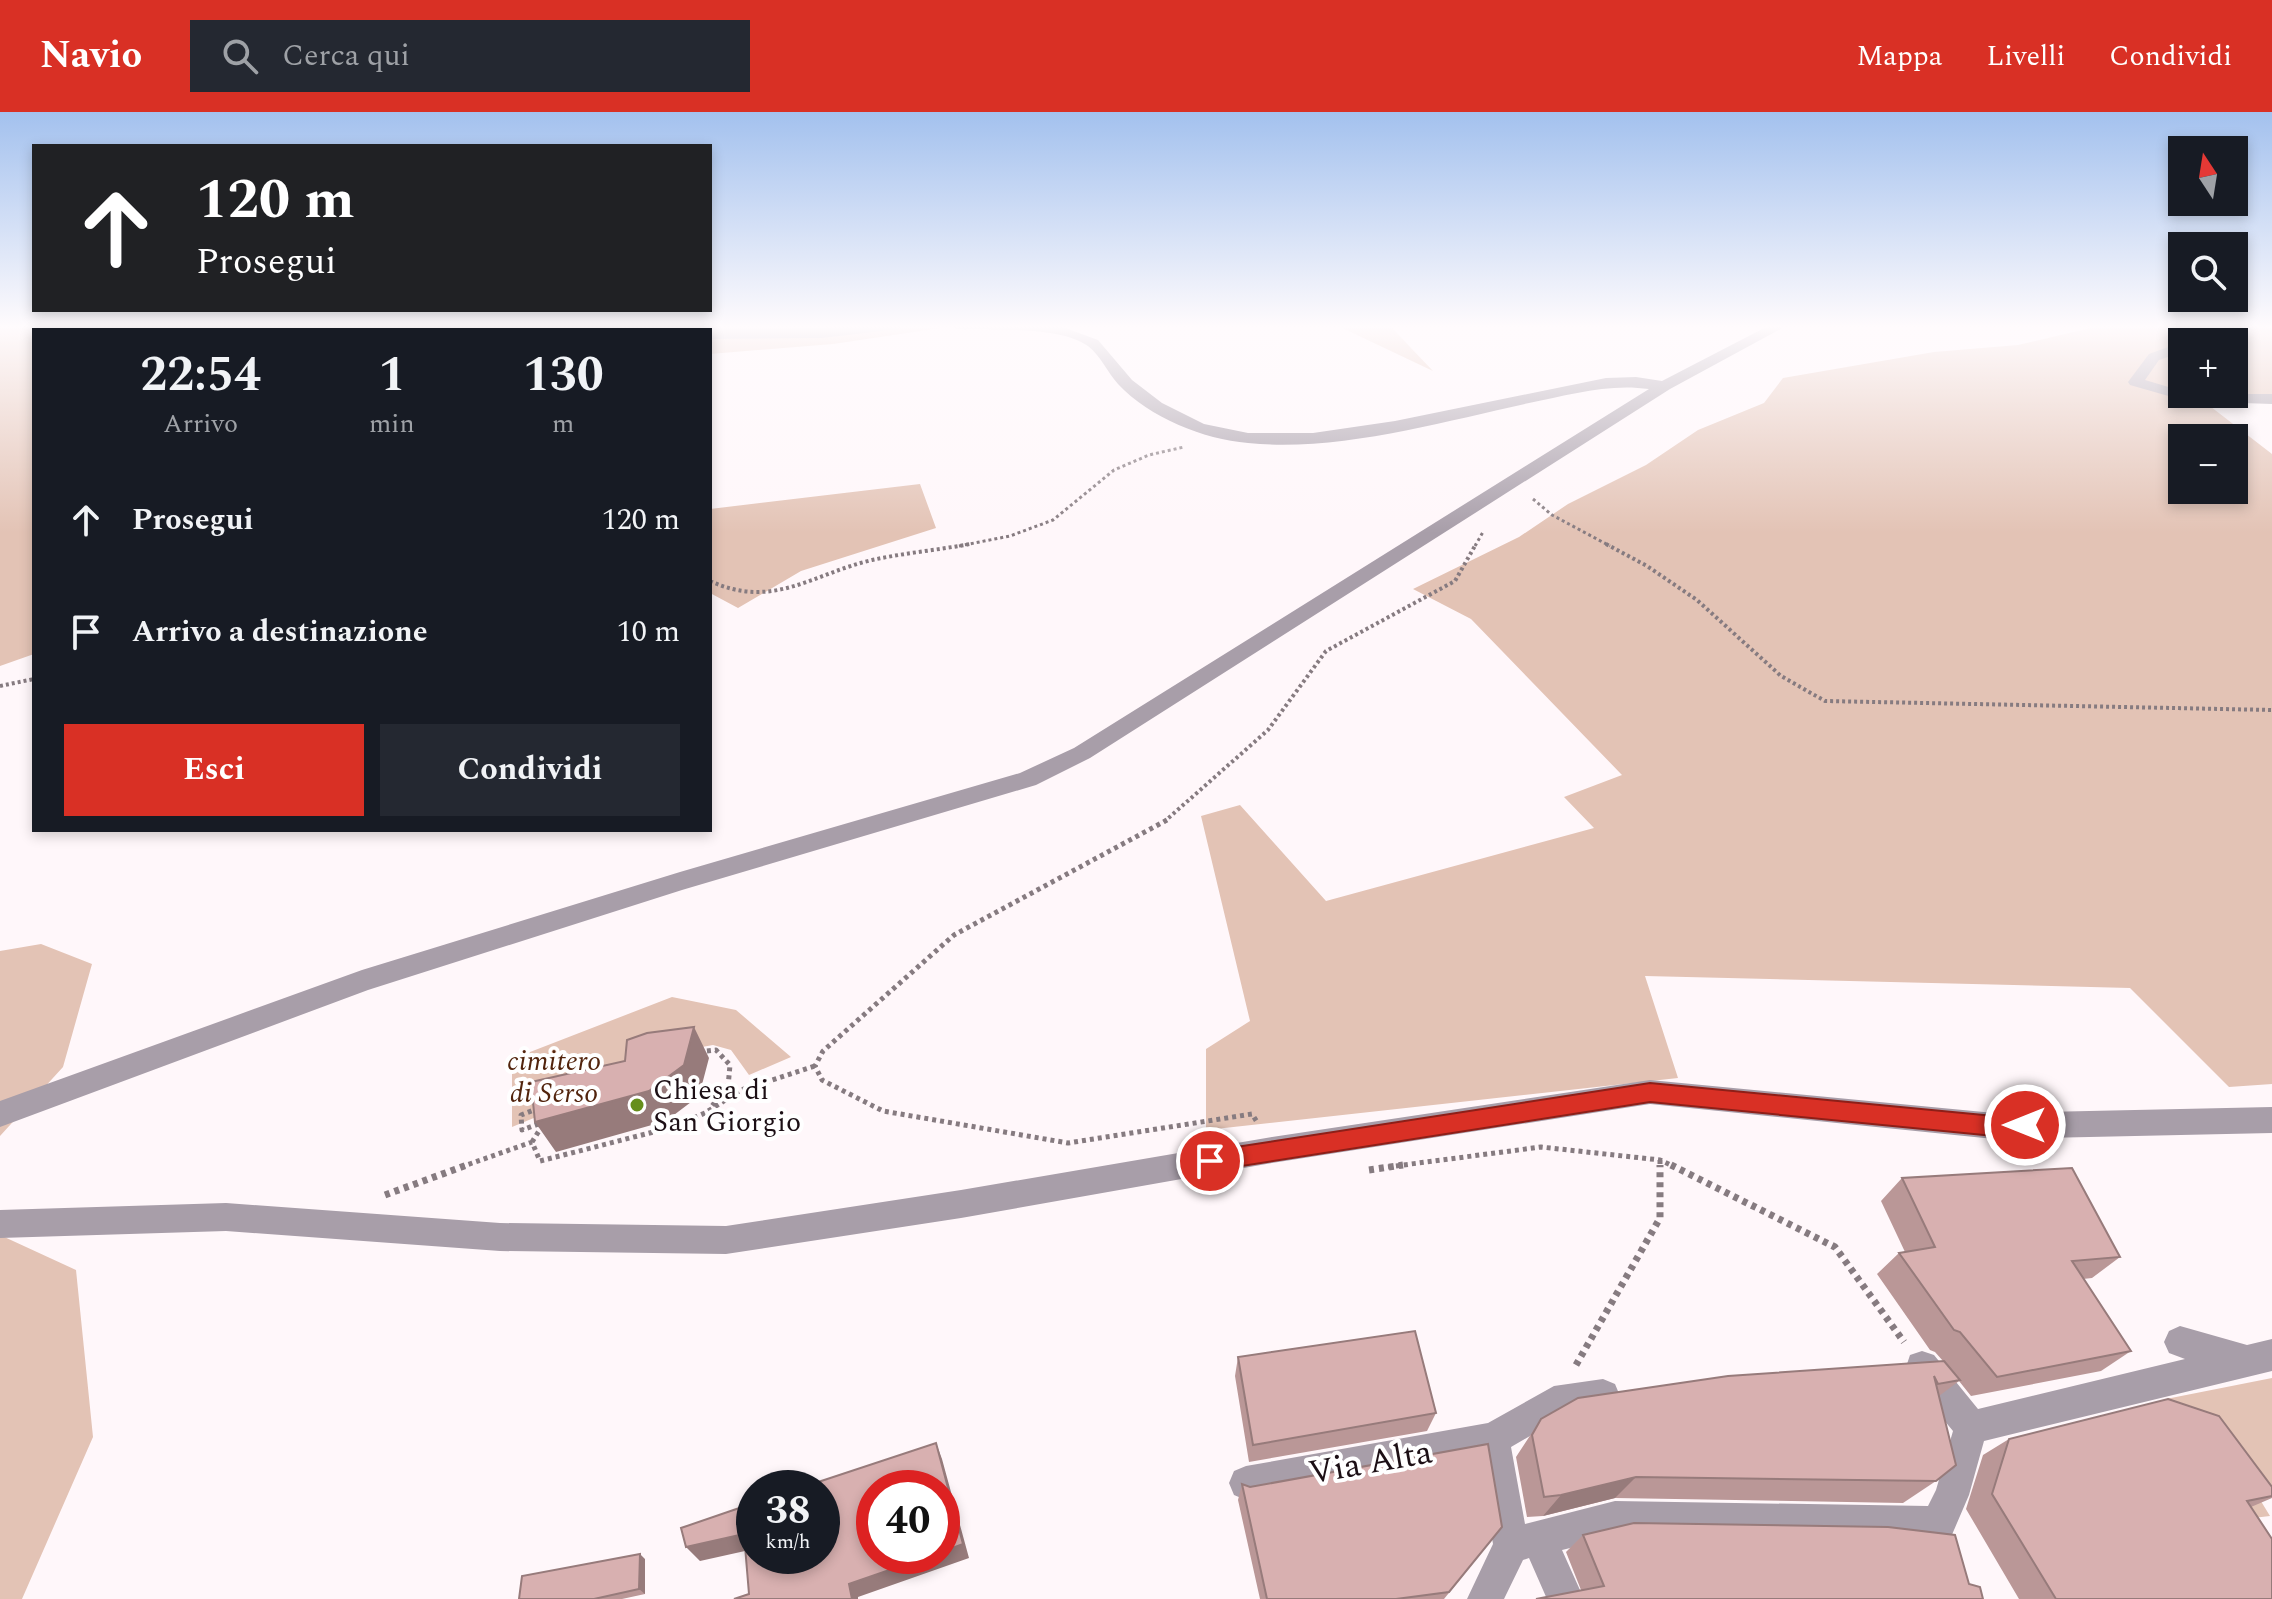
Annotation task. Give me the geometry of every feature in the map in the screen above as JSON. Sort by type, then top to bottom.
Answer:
[{"type":"street","points":[[1141,394],[1156,406],[1199,428],[1248,438],[1313,438],[1395,426],[1550,394]]},
{"type":"street","points":[[0,1114],[362,981],[665,885],[1028,779],[1082,753],[1651,394]]},
{"type":"street","points":[[2248,399],[2272,399]]},
{"type":"street","points":[[0,1224],[226,1217],[500,1237],[726,1240],[961,1204],[1272,1150],[1650,1092],[1994,1126],[2272,1120]]},
{"type":"street","points":[[2180,1342],[2260,1357]]},
{"type":"street","points":[[1971,1427],[2260,1357]]},
{"type":"street","points":[[1906,1367],[1971,1427]]},
{"type":"street","name":"Via Alta","points":[[1246,1483],[1493,1439],[1554,1403],[1629,1392]]},
{"type":"street","points":[[1485,1599],[1525,1542],[1615,1519],[1942,1539],[1971,1427]]},
{"type":"street","points":[[1493,1439],[1525,1542],[1566,1599]]},
{"type":"path","points":[[712,582],[749,593],[767,593],[807,584],[865,562],[1024,533],[1057,519],[1094,484],[1112,472],[1139,459],[1189,446]]},
{"type":"path","points":[[532,1142],[540,1161],[673,1127],[705,1113],[741,1090],[815,1066],[823,1051],[954,935],[1162,824],[1268,730],[1326,651],[1455,581],[1512,481],[1552,515],[1647,566],[1697,600],[1781,676],[1825,701],[2272,710]]},
{"type":"path","points":[[0,686],[32,679]]},
{"type":"path","points":[[690,1054],[716,1050],[730,1065],[728,1087],[705,1113]]},
{"type":"path","points":[[815,1066],[822,1080],[883,1111],[1068,1143],[1252,1114],[1272,1150]]},
{"type":"path","points":[[359,1227],[381,1197],[532,1142],[544,1122],[522,1130],[521,1115],[545,1106]]},
{"type":"path","points":[[1357,1172],[1541,1147],[1660,1160],[1835,1247],[1906,1367]]},
{"type":"path","points":[[1554,1403],[1660,1218],[1660,1160]]},
{"type":"green space","points":[[0,394],[32,394],[32,655],[0,666]]},
{"type":"green space","points":[[1771,394],[2168,394],[2168,408],[2212,408],[2233,424],[2168,424],[2168,504],[2248,504],[2248,435],[2272,454],[2272,1084],[2229,1087],[2130,988],[1645,976],[1678,1078],[1206,1130],[1206,1049],[1250,1021],[1201,816],[1240,805],[1326,901],[1594,828],[1564,797],[1622,775],[1471,619],[1413,589],[1519,537],[1568,504],[1646,465],[1698,430],[1764,403]]},
{"type":"green space","points":[[2248,394],[2272,394],[2272,401],[2248,401]]},
{"type":"green space","points":[[920,484],[936,528],[801,571],[738,608],[712,594],[712,509]]},
{"type":"green space","points":[[41,944],[92,964],[63,1067],[0,1136],[0,951]]},
{"type":"green space","name":"cimitero di Serso","points":[[672,997],[736,1010],[791,1057],[749,1075],[731,1050],[713,1045],[658,1055],[599,1091],[512,1127],[512,1059]]},
{"type":"green space","points":[[0,1235],[76,1270],[93,1437],[22,1599],[0,1599]]},
{"type":"green space","points":[[2272,1378],[2272,1494],[2259,1498],[2270,1516],[2253,1518],[2166,1399]]},
{"type":"building","points":[[694,1027],[684,1065],[649,1091],[535,1122],[531,1082],[625,1061],[627,1040],[647,1033]]},
{"type":"building","points":[[2072,1168],[2120,1257],[2072,1261],[2131,1351],[1997,1377],[1960,1332],[1954,1330],[1899,1253],[1935,1247],[1902,1178]]},
{"type":"building","points":[[1415,1331],[1436,1413],[1253,1445],[1238,1357]]},
{"type":"building","points":[[1944,1361],[1960,1380],[1938,1384],[1934,1376],[1956,1465],[1936,1481],[1636,1477],[1544,1497],[1532,1435],[1541,1419],[1578,1398],[1728,1376]]},
{"type":"building","points":[[2168,1399],[2219,1416],[2272,1487],[2272,1496],[2247,1501],[2272,1539],[2272,1599],[2056,1599],[1992,1494],[2009,1439]]},
{"type":"building","points":[[936,1443],[943,1470],[856,1470],[856,1574],[878,1574],[849,1584],[852,1599],[734,1599],[749,1594],[747,1574],[840,1574],[840,1475]]},
{"type":"building","points":[[1488,1444],[1502,1527],[1449,1592],[1396,1599],[1267,1599],[1242,1484],[1250,1487]]},
{"type":"building","points":[[736,1509],[736,1536],[686,1547],[681,1528]]},
{"type":"building","points":[[1634,1523],[1888,1527],[1955,1535],[1969,1584],[1980,1587],[1983,1599],[1536,1599],[1604,1586],[1583,1535]]},
{"type":"building","points":[[640,1554],[639,1589],[594,1599],[519,1599],[522,1576]]},
{"type":"place","name":"Chiesa di San Giorgio","points":[[637,1105]]},
{"type":"route","points":[[1210,1161],[1650,1092],[1994,1126],[2025,1125]]}]
